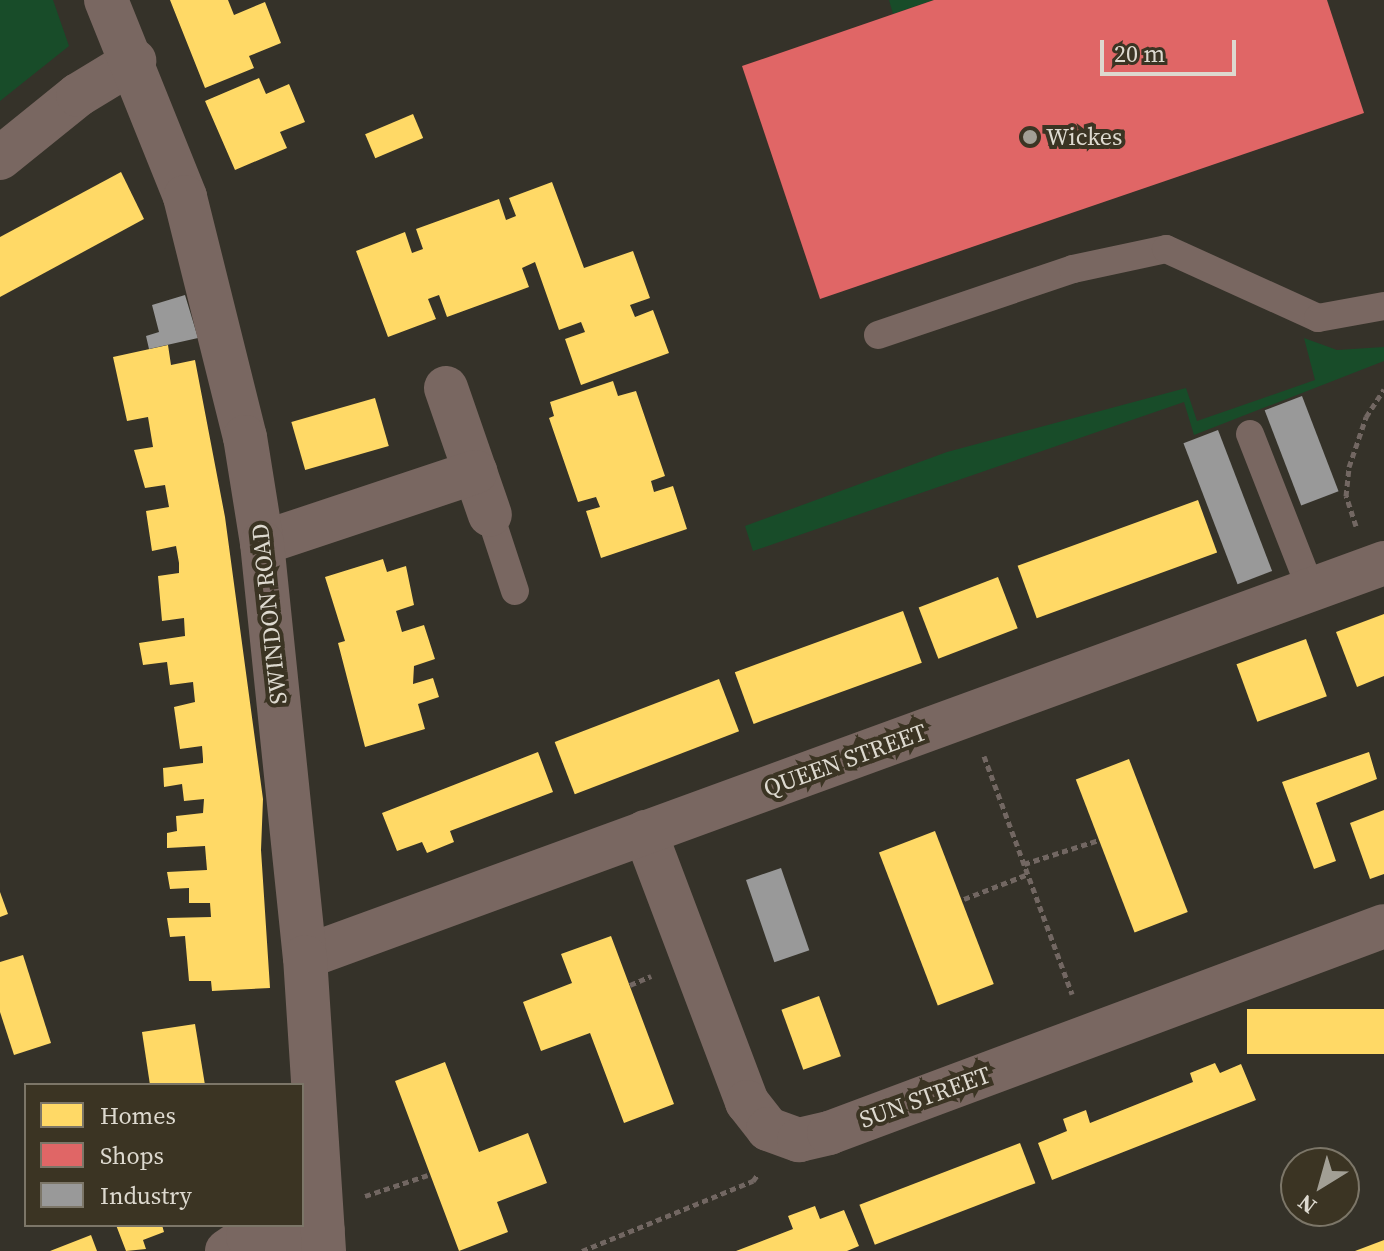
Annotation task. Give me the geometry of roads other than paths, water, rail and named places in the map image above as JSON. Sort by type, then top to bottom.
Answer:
[{"type":"street","name":"SWINDON ROAD","points":[[106,0],[134,61],[205,264],[245,437],[262,543],[305,957],[323,1230]]},
{"type":"street","points":[[0,158],[78,95],[134,61]]},
{"type":"street","points":[[446,388],[490,515]]},
{"type":"street","points":[[262,543],[475,472]]},
{"type":"street","name":"QUEEN STREET","points":[[305,957],[1377,566]]},
{"type":"street","name":"SUN STREET","points":[[645,832],[747,1102],[755,1117],[784,1137],[814,1138],[1384,926]]},
{"type":"street","points":[[227,1251],[248,1237],[323,1230]]},
{"type":"lane","points":[[878,335],[1073,269],[1166,249],[1318,318],[1384,306]]},
{"type":"lane","points":[[1250,434],[1311,590]]},
{"type":"lane","points":[[490,515],[515,591]]},
{"type":"place","name":"Wickes","points":[[1030,137]]}]
